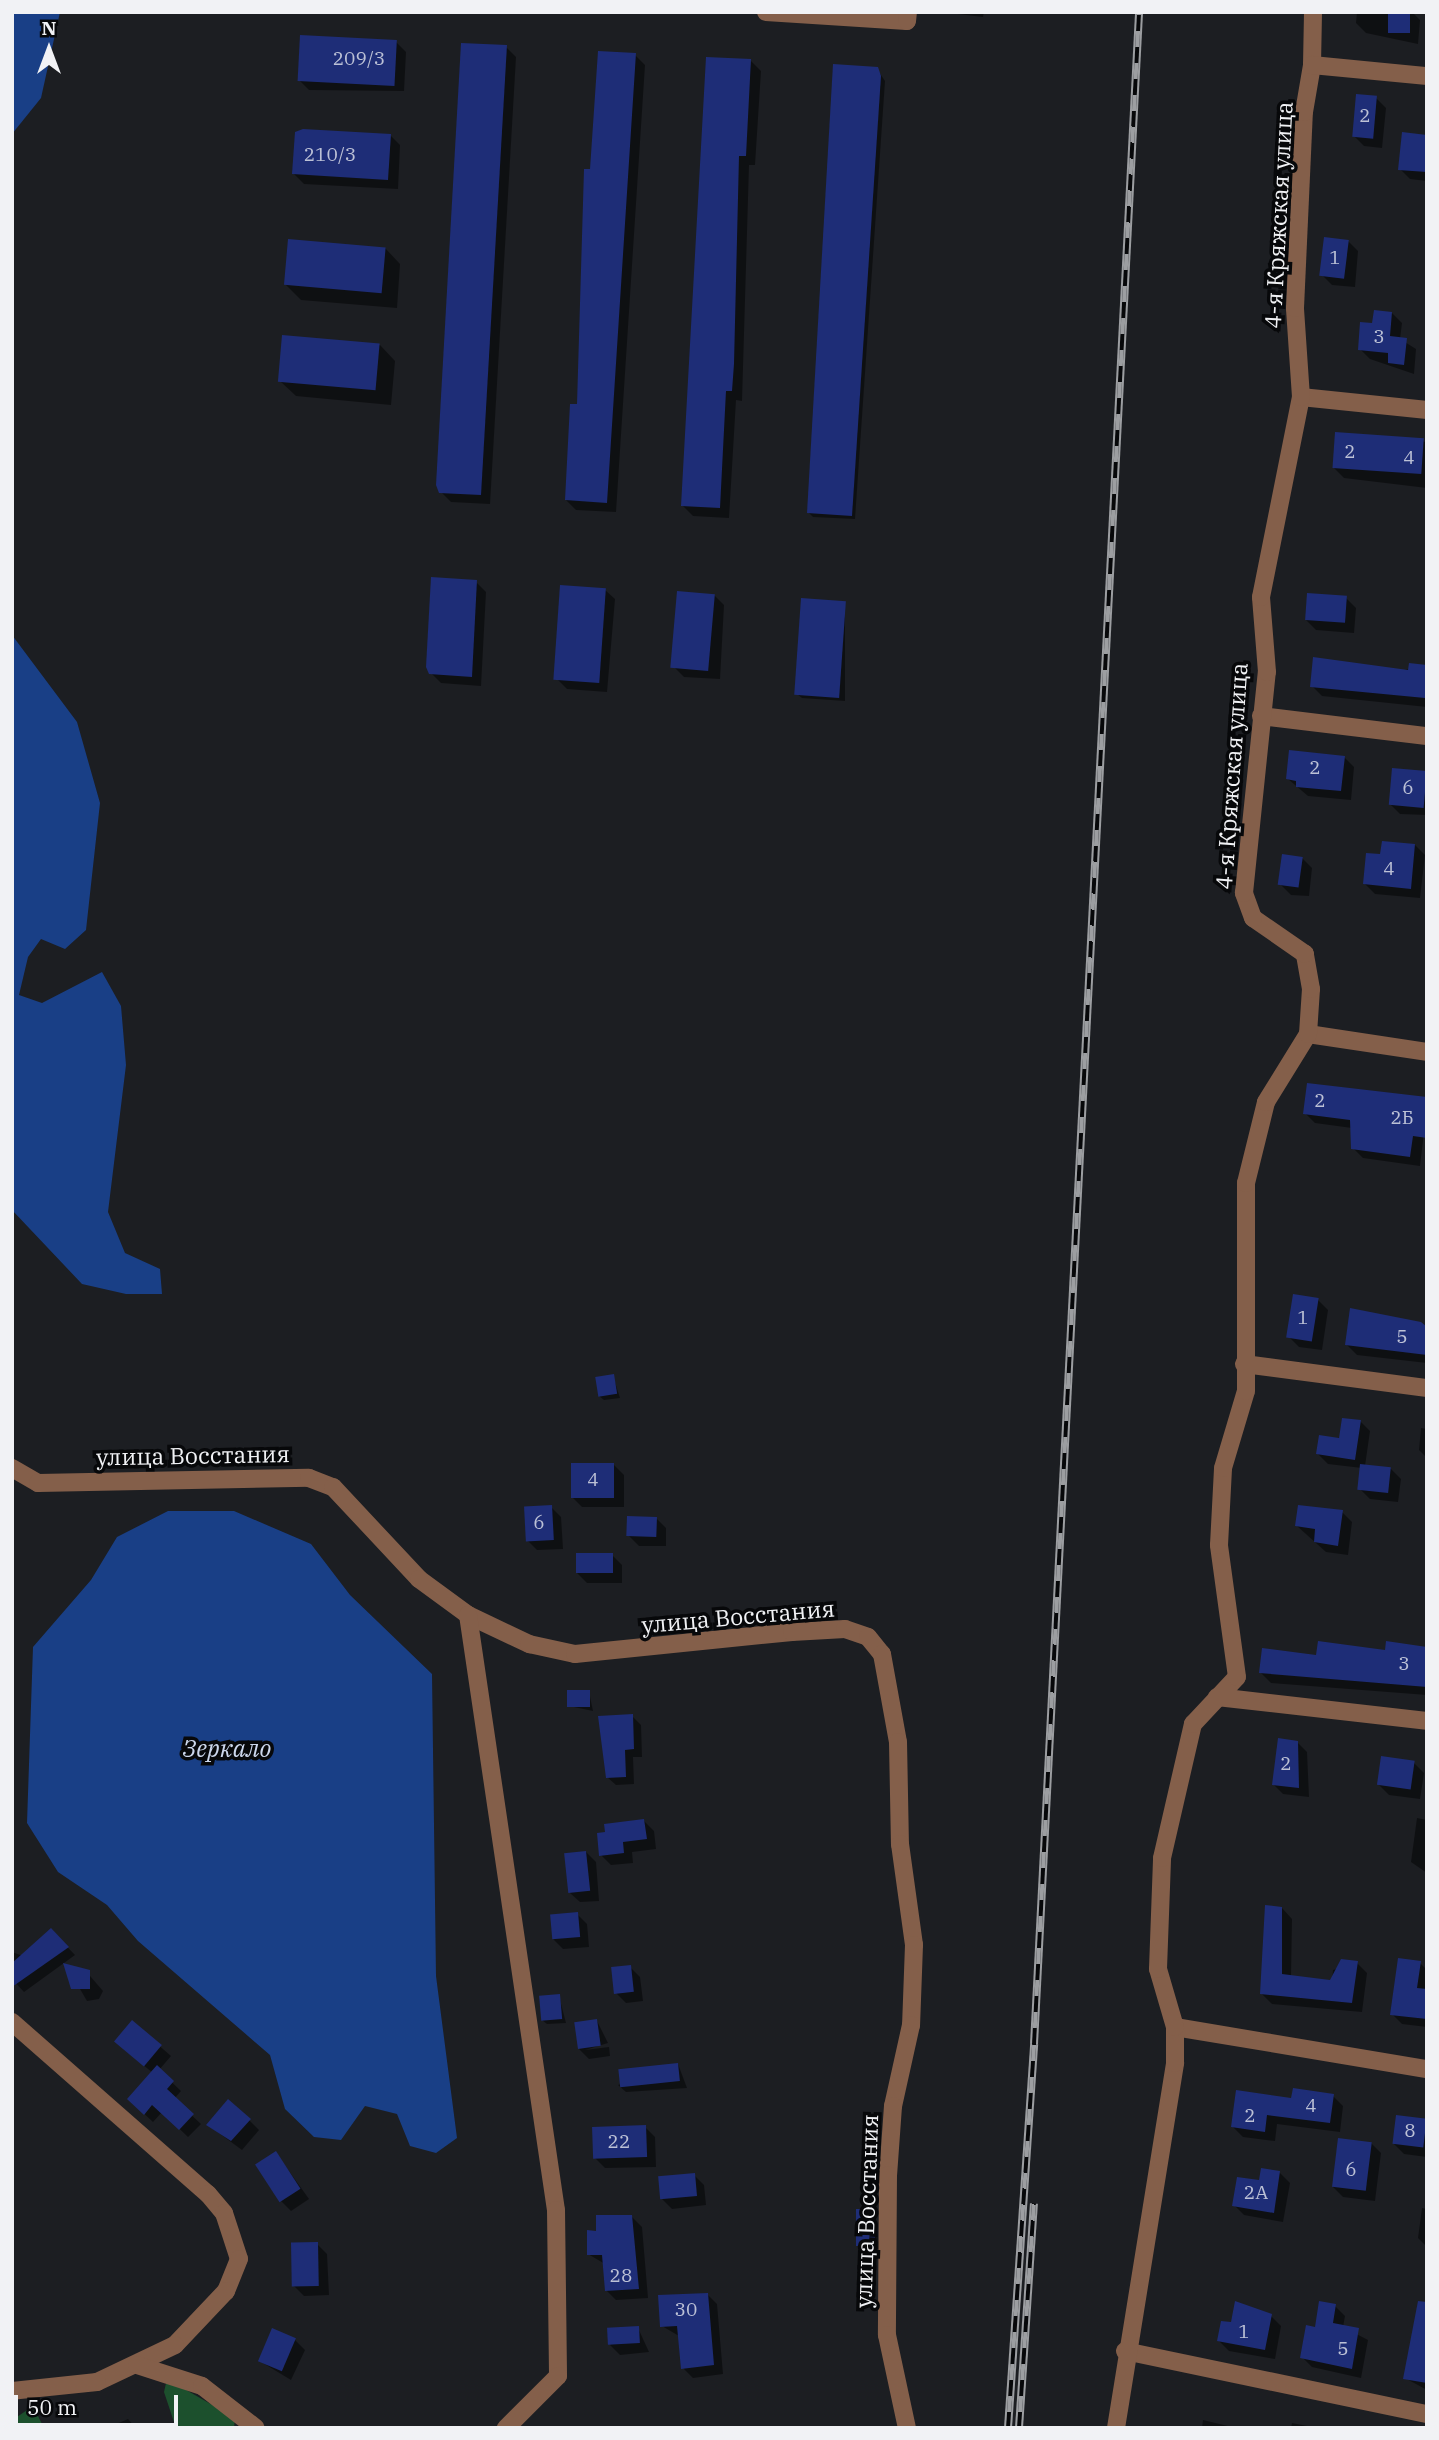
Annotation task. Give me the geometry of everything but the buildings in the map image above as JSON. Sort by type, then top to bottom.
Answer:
[{"type":"street","points":[[766,12],[907,21],[908,12]]},
{"type":"street","name":"4-я Кряжская улица","points":[[1308,1034],[1310,966],[1305,954],[1253,918],[1244,893],[1267,672],[1261,597],[1301,397],[1295,309],[1304,113],[1312,65],[1313,12]]},
{"type":"street","points":[[1312,65],[1427,76]]},
{"type":"street","points":[[1301,397],[1427,410]]},
{"type":"street","points":[[1261,716],[1427,736]]},
{"type":"street","points":[[1116,2428],[1125,2351],[1175,2063],[1175,2027],[1158,1969],[1162,1858],[1193,1724],[1237,1677],[1219,1545],[1223,1468],[1246,1391],[1246,1183],[1255,1135],[1266,1102],[1308,1034],[1427,1052]]},
{"type":"street","points":[[1244,1364],[1427,1388]]},
{"type":"street","name":"улица Восстания","points":[[12,1468],[38,1483],[309,1478],[333,1487],[419,1579],[468,1615],[529,1644],[575,1654],[845,1629],[868,1637],[882,1654],[898,1742],[900,1844],[914,1945],[911,2025],[893,2106],[888,2175],[887,2335],[907,2428]]},
{"type":"street","points":[[468,1615],[556,2210],[558,2376],[506,2428]]},
{"type":"street","points":[[1217,1697],[1427,1721]]},
{"type":"street","points":[[12,2022],[208,2194],[234,2236],[239,2259],[226,2291],[175,2345],[97,2382],[12,2391]]},
{"type":"street","points":[[1175,2027],[1427,2069]]},
{"type":"street","points":[[1125,2351],[1427,2414]]},
{"type":"street","points":[[137,2365],[202,2386],[256,2428]]},
{"type":"green space","points":[[167,2379],[235,2418],[234,2428],[176,2428],[164,2392]]},
{"type":"green space","points":[[33,2406],[44,2428],[12,2428],[14,2419]]},
{"type":"water","points":[[12,12],[60,12],[41,98],[12,134]]},
{"type":"water","points":[[12,635],[77,722],[100,803],[86,930],[65,949],[41,939],[28,957],[19,995],[42,1003],[102,972],[121,1006],[126,1065],[108,1212],[125,1253],[160,1269],[162,1294],[126,1294],[82,1284],[12,1210]]},
{"type":"water","name":"Зеркало","points":[[168,1511],[234,1511],[311,1544],[350,1595],[432,1674],[436,1976],[457,2138],[436,2153],[410,2146],[397,2114],[365,2106],[341,2140],[314,2137],[285,2109],[270,2055],[138,1941],[107,1905],[58,1872],[27,1823],[33,1647],[91,1580],[117,1537]]},
{"type":"railway","points":[[1008,2428],[1034,2044],[1139,12]]},
{"type":"railway","points":[[1019,2428],[1034,2204]]}]
